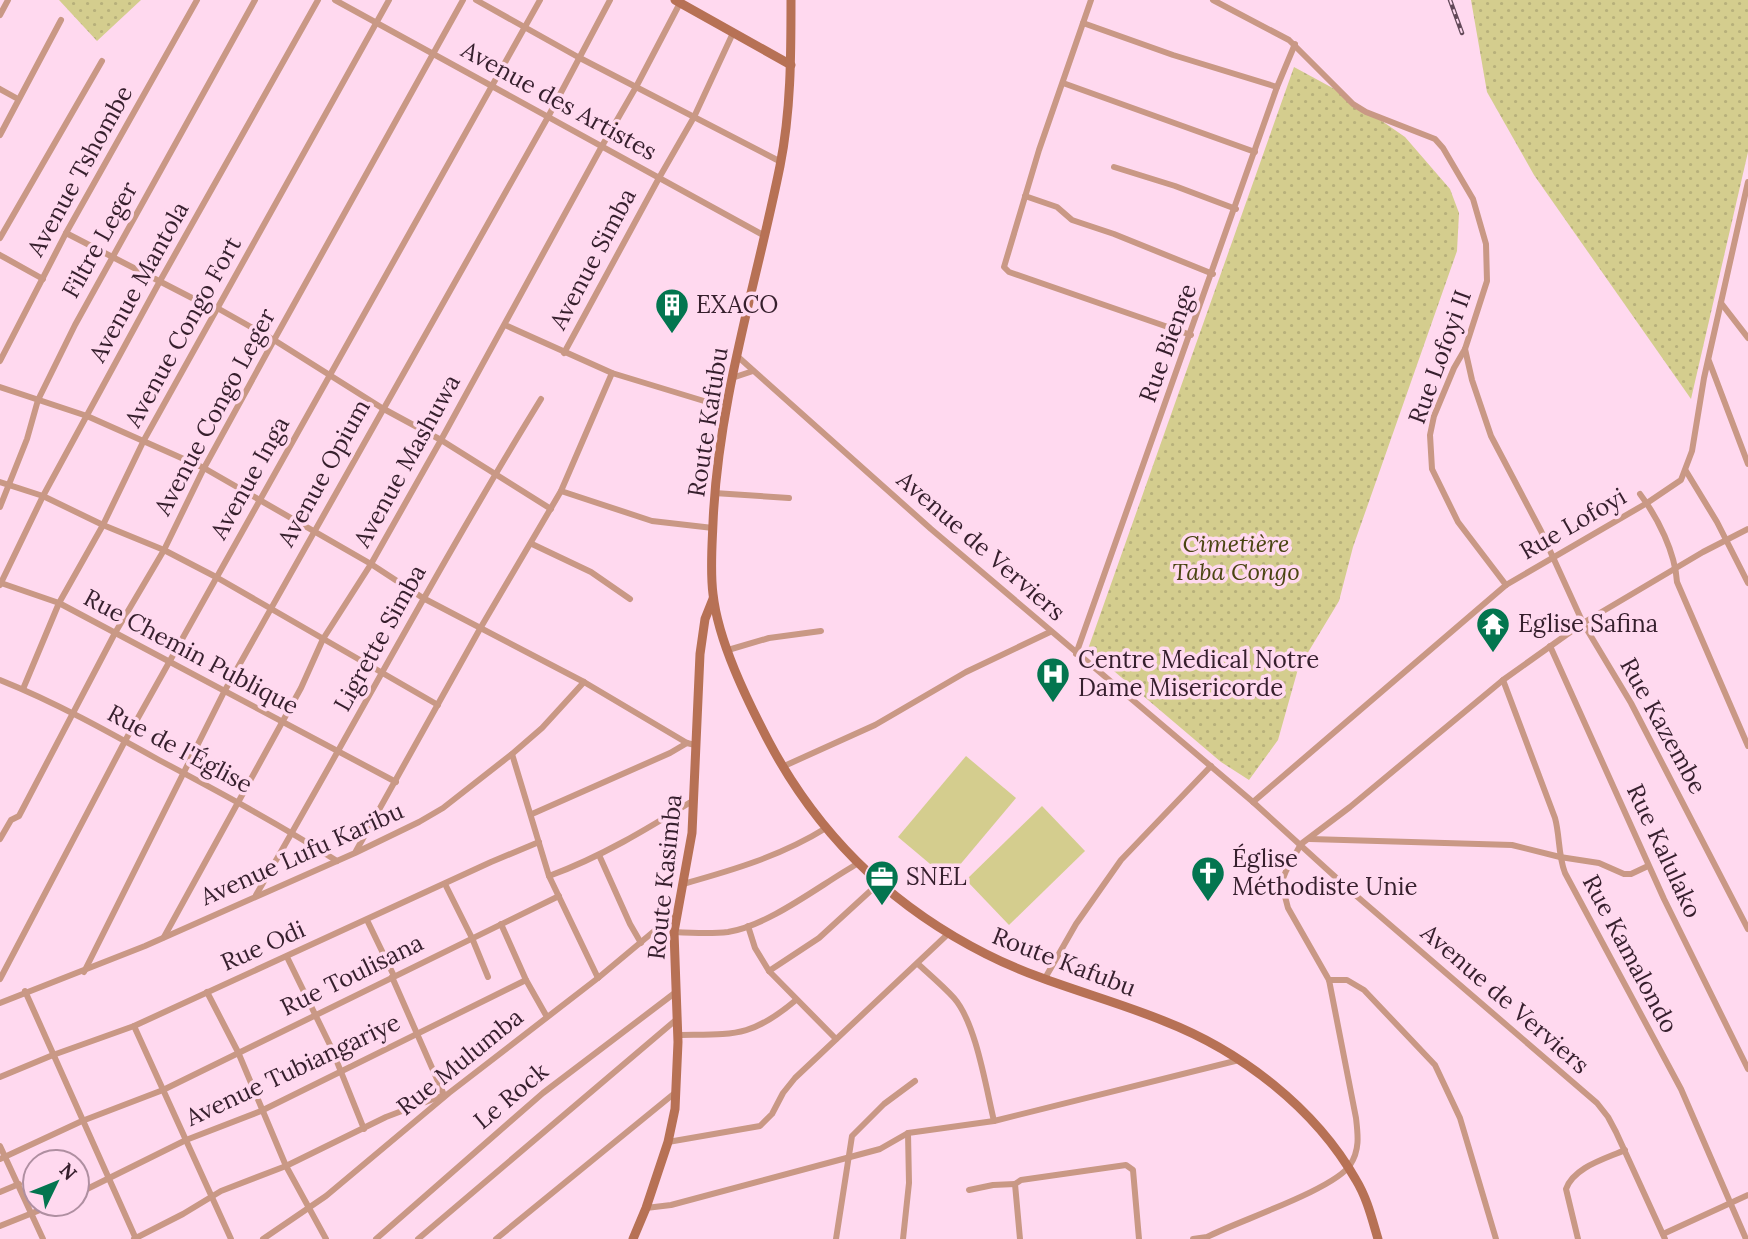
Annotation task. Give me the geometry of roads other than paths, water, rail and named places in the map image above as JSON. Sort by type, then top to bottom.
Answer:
[{"type":"main road","name":"Route Kafubu","points":[[791,0],[791,65],[781,162],[736,355],[716,461],[714,493],[713,597],[728,650],[755,716],[802,798],[826,828],[857,864],[918,914],[981,952],[1044,980],[1167,1022],[1239,1060],[1279,1090],[1316,1125],[1349,1168],[1362,1192],[1378,1239]]},
{"type":"main road","points":[[678,1],[791,65]]},
{"type":"main road","name":"Route Kasimba","points":[[633,1239],[668,1142],[677,1091],[674,932],[692,833],[694,800],[691,744],[705,619],[713,597]]},
{"type":"street","points":[[0,15],[8,0]]},
{"type":"street","name":"Avenue Tshombe","points":[[0,361],[2,351],[66,233],[197,0]]},
{"type":"street","name":"Filtre Leger","points":[[0,507],[11,483],[38,400],[112,256],[255,0]]},
{"type":"street","name":"Avenue Mantola","points":[[1,584],[43,496],[318,0]]},
{"type":"street","name":"Avenue des Artistes","points":[[335,0],[765,236]]},
{"type":"street","name":"Avenue Congo Fort","points":[[23,689],[59,603],[103,525],[144,440],[389,0]]},
{"type":"street","name":"Avenue Congo Leger","points":[[0,839],[11,820],[19,816],[72,713],[164,550],[204,468],[463,0]]},
{"type":"street","points":[[476,0],[578,57],[781,162]]},
{"type":"street","name":"Avenue Inga","points":[[0,979],[125,741],[540,0]]},
{"type":"street","name":"Avenue Opium","points":[[84,972],[224,692],[548,117],[610,0]]},
{"type":"street","points":[[1091,0],[1004,267],[1006,271],[1191,335]]},
{"type":"street","name":"Rue Lofoyi II","points":[[1213,0],[1295,44],[1353,104],[1366,112],[1435,139],[1472,199],[1486,244],[1487,281],[1465,349],[1434,416],[1430,435],[1432,469],[1458,522],[1506,585]]},
{"type":"street","name":"Avenue Mashuwa","points":[[164,937],[282,723],[323,639],[371,564],[636,87],[678,1]]},
{"type":"street","points":[[0,135],[61,20]]},
{"type":"street","points":[[1083,23],[1277,88]]},
{"type":"street","name":"Avenue Simba","points":[[564,353],[694,117],[733,33]]},
{"type":"street","name":"Rue Bienge","points":[[1076,654],[1295,44]]},
{"type":"street","points":[[0,238],[102,61]]},
{"type":"street","points":[[1063,83],[1255,152]]},
{"type":"street","points":[[0,89],[18,99]]},
{"type":"street","points":[[1114,167],[1236,209]]},
{"type":"street","points":[[1748,181],[1686,471],[1727,539],[1748,583]]},
{"type":"street","points":[[1025,197],[1057,207],[1072,220],[1213,274]]},
{"type":"street","points":[[66,233],[204,304],[219,309],[274,340],[551,509]]},
{"type":"street","points":[[0,255],[43,279]]},
{"type":"street","points":[[1721,303],[1748,338]]},
{"type":"street","points":[[505,325],[612,373],[727,408]]},
{"type":"street","name":"Rue Kazembe","points":[[1465,349],[1472,380],[1491,436],[1554,558],[1583,623],[1631,704],[1748,929]]},
{"type":"street","name":"Avenue de Verviers","points":[[736,355],[1050,632],[1253,802],[1353,893],[1597,1103],[1608,1117],[1625,1150],[1664,1236]]},
{"type":"street","points":[[1708,359],[1748,464]]},
{"type":"street","points":[[732,378],[753,371]]},
{"type":"street","points":[[355,853],[481,627],[561,491],[612,373]]},
{"type":"street","points":[[0,387],[87,416],[204,468],[371,564],[423,598],[584,682],[691,744]]},
{"type":"street","name":"Ligrette Simba","points":[[255,897],[339,752],[423,598],[541,399]]},
{"type":"street","name":"Rue Lofoyi","points":[[1253,802],[1506,585],[1647,503],[1676,484],[1686,471]]},
{"type":"street","points":[[0,482],[11,483],[43,496],[164,550],[439,705]]},
{"type":"street","points":[[561,491],[652,522],[713,528]]},
{"type":"street","points":[[714,493],[789,498]]},
{"type":"street","points":[[1640,494],[1647,503],[1676,568],[1677,582],[1748,746]]},
{"type":"street","points":[[1193,1239],[1207,1237],[1328,1183],[1349,1168],[1357,1150],[1359,1138],[1329,980],[1288,908],[1283,888],[1282,881],[1286,871],[1301,844],[1503,680],[1550,646],[1583,623],[1676,568],[1748,529]]},
{"type":"street","points":[[531,544],[591,572],[630,599]]},
{"type":"street","name":"Rue Chemin Publique","points":[[1,584],[59,603],[396,782]]},
{"type":"street","points":[[728,650],[769,638],[821,631]]},
{"type":"street","points":[[782,766],[875,725],[967,672],[1050,632]]},
{"type":"street","name":"Rue Kalulako","points":[[1550,646],[1648,866],[1748,1069]]},
{"type":"street","name":"Rue de l'Église","points":[[0,680],[125,741],[239,803],[337,861]]},
{"type":"street","name":"Rue Kamalondo","points":[[1503,680],[1555,818],[1560,857],[1571,885],[1685,1097],[1745,1239]]},
{"type":"street","name":"Avenue Lufu Karibu","points":[[0,1003],[84,972],[337,861],[443,808],[542,728],[584,682]]},
{"type":"street","points":[[532,814],[691,744]]},
{"type":"street","points":[[512,754],[550,876],[598,978]]},
{"type":"street","points":[[1044,980],[1076,924],[1121,860],[1211,766]]},
{"type":"street","points":[[550,876],[599,855],[694,800]]},
{"type":"street","points":[[682,884],[767,859],[826,828]]},
{"type":"street","points":[[1309,839],[1498,844],[1599,863],[1624,874],[1632,874],[1648,866]]},
{"type":"street","name":"Rue Odi","points":[[0,1077],[134,1026],[539,842]]},
{"type":"street","points":[[599,855],[641,943]]},
{"type":"street","points":[[674,932],[729,932],[748,926],[785,908],[857,864]]},
{"type":"street","points":[[769,971],[819,938],[879,883]]},
{"type":"street","points":[[445,884],[488,977]]},
{"type":"street","name":"Rue Toulisana","points":[[3,1157],[82,1121],[163,1090],[559,896]]},
{"type":"street","name":"Rue Mulumba","points":[[262,1239],[326,1196],[447,1094],[598,978],[678,911]]},
{"type":"street","points":[[25,992],[136,1239],[221,1191],[286,1166],[386,1117],[447,1094],[417,1034],[367,920]]},
{"type":"street","points":[[500,924],[526,981],[547,1017]]},
{"type":"street","points":[[748,926],[755,948],[769,971],[836,1039]]},
{"type":"street","points":[[668,1142],[760,1126],[767,1121],[783,1093],[949,933]]},
{"type":"street","points":[[287,957],[331,1047],[364,1129]]},
{"type":"street","points":[[918,964],[954,999],[964,1014],[994,1121]]},
{"type":"street","points":[[1329,980],[1347,980],[1364,990],[1435,1065],[1460,1118],[1496,1239]]},
{"type":"street","name":"Avenue Tubiangariye","points":[[91,1188],[186,1140],[261,1111],[526,981]]},
{"type":"street","points":[[207,992],[238,1052],[286,1166],[327,1239]]},
{"type":"street","name":"Le Rock","points":[[376,1239],[543,1093],[677,992]]},
{"type":"street","points":[[0,994],[10,998]]},
{"type":"street","points":[[678,1035],[748,1031],[764,1024],[796,1000]]},
{"type":"street","points":[[418,1239],[677,1019]]},
{"type":"street","points":[[134,1026],[231,1239]]},
{"type":"street","points":[[646,1208],[671,1205],[880,1149],[908,1133],[994,1121],[1239,1060]]},
{"type":"street","points":[[836,1239],[850,1157],[850,1141],[856,1131],[884,1104],[915,1081]]},
{"type":"street","points":[[496,1239],[677,1091]]},
{"type":"street","points":[[903,1239],[909,1183],[908,1133]]},
{"type":"street","points":[[0,1146],[3,1157],[21,1189]]},
{"type":"street","points":[[1578,1239],[1566,1189],[1568,1182],[1589,1166],[1625,1150]]},
{"type":"street","points":[[969,1190],[1015,1184],[1021,1180],[1066,1172],[1129,1166],[1133,1170],[1139,1239]]},
{"type":"street","points":[[0,1192],[19,1184]]},
{"type":"street","points":[[1015,1184],[1020,1239]]},
{"type":"street","points":[[1664,1236],[1748,1195]]},
{"type":"street","points":[[0,1226],[21,1218]]},
{"type":"street","points":[[33,1218],[43,1239]]},
{"type":"railway","points":[[1450,0],[1462,33]]},
{"type":"place","name":"EXACO","points":[[672,335]]},
{"type":"place","name":"Eglise Safina","points":[[1493,654]]},
{"type":"place","name":"Centre Medical Notre Dame Misericorde","points":[[1053,704]]},
{"type":"place","name":"Église Méthodiste Unie","points":[[1208,903]]},
{"type":"place","name":"SNEL","points":[[882,907]]},
{"type":"park label","name":"Cimetière Taba Congo","points":[[1236,558]]}]
